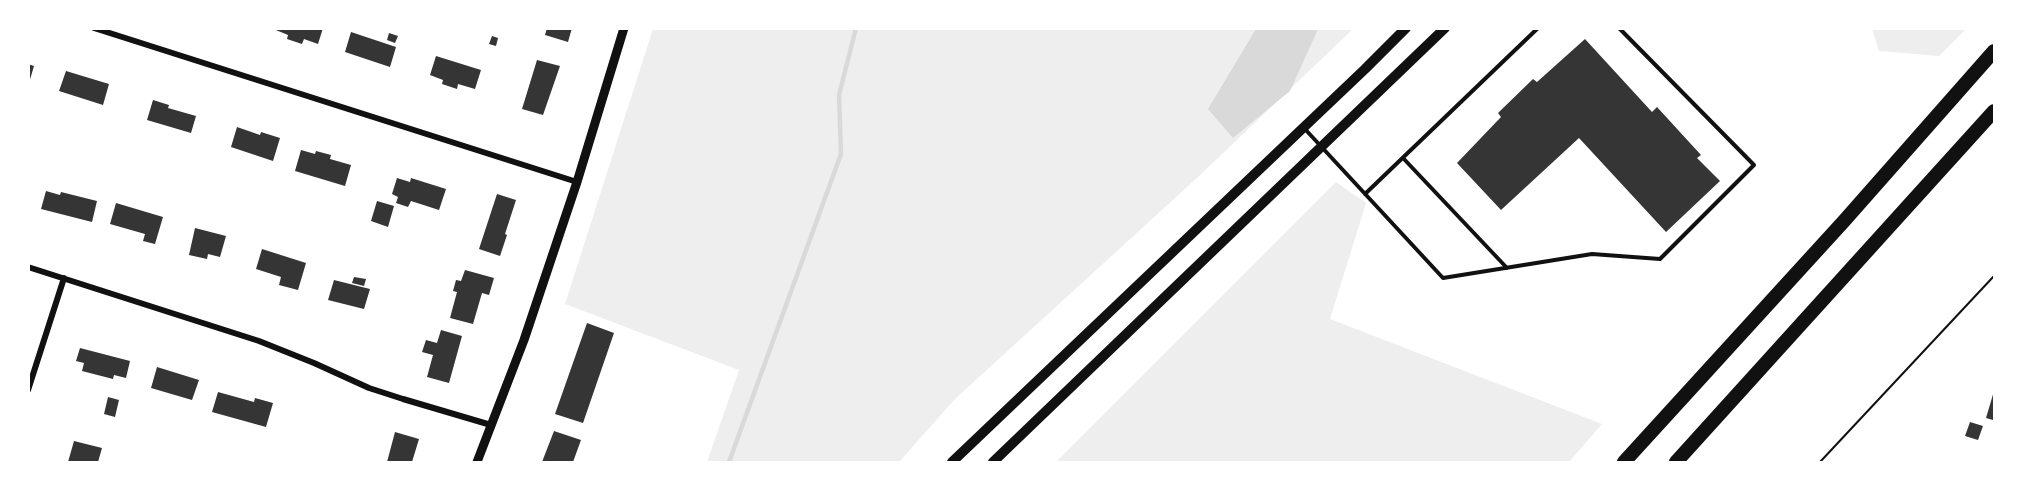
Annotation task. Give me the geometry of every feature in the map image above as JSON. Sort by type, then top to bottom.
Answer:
[{"type":"highway","points":[[1624,462],[1844,221],[1995,51]]},
{"type":"highway","points":[[1676,462],[1995,111]]},
{"type":"main road","points":[[952,462],[1406,28]]},
{"type":"main road","points":[[993,462],[1445,28]]},
{"type":"street","points":[[94,28],[577,182]]},
{"type":"street","points":[[477,462],[524,340],[577,182],[624,28]]},
{"type":"street","points":[[28,267],[259,341],[369,388],[491,424]]},
{"type":"street","points":[[28,390],[64,278]]},
{"type":"lane","points":[[1365,194],[1538,28]]},
{"type":"lane","points":[[1303,128],[1443,278],[1592,254],[1660,259],[1754,165],[1619,28]]},
{"type":"lane","points":[[1403,158],[1507,268]]},
{"type":"path","points":[[1820,462],[1995,276]]},
{"type":"shaded area","points":[[1872,28],[1966,29],[1939,56],[1879,51]]},
{"type":"shaded area","points":[[653,29],[1353,29],[1198,177],[955,399],[899,462],[707,462],[739,370],[565,304]]},
{"type":"shaded area","points":[[1256,29],[1318,29],[1290,91],[1233,138],[1208,109]]},
{"type":"shaded area","points":[[1336,182],[1366,203],[1330,319],[1602,424],[1569,462],[1056,462]]},
{"type":"building","points":[[271,28],[323,28],[318,44],[304,39],[302,44],[287,39],[288,35]]},
{"type":"building","points":[[547,28],[572,28],[568,42],[545,35]]},
{"type":"building","points":[[351,32],[396,47],[390,67],[345,52]]},
{"type":"building","points":[[389,33],[398,36],[395,43],[387,40]]},
{"type":"building","points":[[492,36],[498,38],[496,46],[489,44]]},
{"type":"building","points":[[1585,39],[1652,112],[1657,107],[1701,155],[1697,158],[1720,181],[1666,232],[1579,138],[1501,210],[1457,163],[1501,117],[1498,113],[1533,79],[1537,82]]},
{"type":"building","points":[[436,56],[481,70],[475,89],[458,84],[457,89],[442,84],[443,80],[430,75]]},
{"type":"building","points":[[537,60],[560,66],[543,115],[522,109]]},
{"type":"building","points":[[28,64],[34,66],[29,83],[28,83]]},
{"type":"building","points":[[66,71],[109,84],[103,105],[59,91]]},
{"type":"building","points":[[153,100],[169,105],[168,108],[196,116],[191,133],[147,120]]},
{"type":"building","points":[[237,127],[260,135],[261,132],[280,138],[273,161],[231,147]]},
{"type":"building","points":[[301,150],[331,155],[330,159],[351,165],[345,186],[295,171]]},
{"type":"building","points":[[397,178],[410,182],[411,178],[446,189],[439,210],[411,201],[408,207],[396,203],[398,197],[392,194]]},
{"type":"building","points":[[46,191],[60,195],[61,192],[97,201],[92,222],[41,209]]},
{"type":"building","points":[[497,194],[516,200],[500,256],[479,249]]},
{"type":"building","points":[[377,201],[394,206],[388,227],[371,221]]},
{"type":"building","points":[[116,203],[163,217],[155,244],[143,241],[145,234],[110,224]]},
{"type":"building","points":[[195,228],[226,236],[220,257],[208,254],[207,259],[189,255]]},
{"type":"building","points":[[262,249],[306,263],[298,290],[279,285],[281,277],[256,269]]},
{"type":"building","points":[[465,270],[494,278],[489,295],[482,293],[473,324],[450,318],[457,292],[453,291],[456,280],[461,281]]},
{"type":"building","points":[[354,277],[366,279],[364,286],[352,283]]},
{"type":"building","points":[[334,280],[370,289],[364,309],[328,300]]},
{"type":"building","points":[[587,323],[614,333],[583,423],[555,414]]},
{"type":"building","points":[[441,330],[462,336],[449,383],[427,377],[433,355],[422,352],[426,340],[437,343]]},
{"type":"building","points":[[80,348],[130,361],[126,378],[114,375],[113,379],[82,371],[84,363],[76,361]]},
{"type":"building","points":[[157,367],[199,380],[192,400],[151,388]]},
{"type":"building","points":[[1994,391],[1994,417],[1993,420],[1986,418]]},
{"type":"building","points":[[218,392],[254,402],[255,398],[273,403],[266,427],[212,412]]},
{"type":"building","points":[[108,397],[119,400],[115,417],[104,414]]},
{"type":"building","points":[[1970,422],[1983,426],[1978,440],[1965,436]]},
{"type":"building","points":[[554,431],[581,440],[573,462],[542,462]]},
{"type":"building","points":[[395,432],[419,439],[412,462],[387,462]]},
{"type":"building","points":[[74,441],[102,448],[98,462],[68,462]]},
{"type":"waterway","points":[[729,462],[841,154],[839,95],[856,28]]}]
